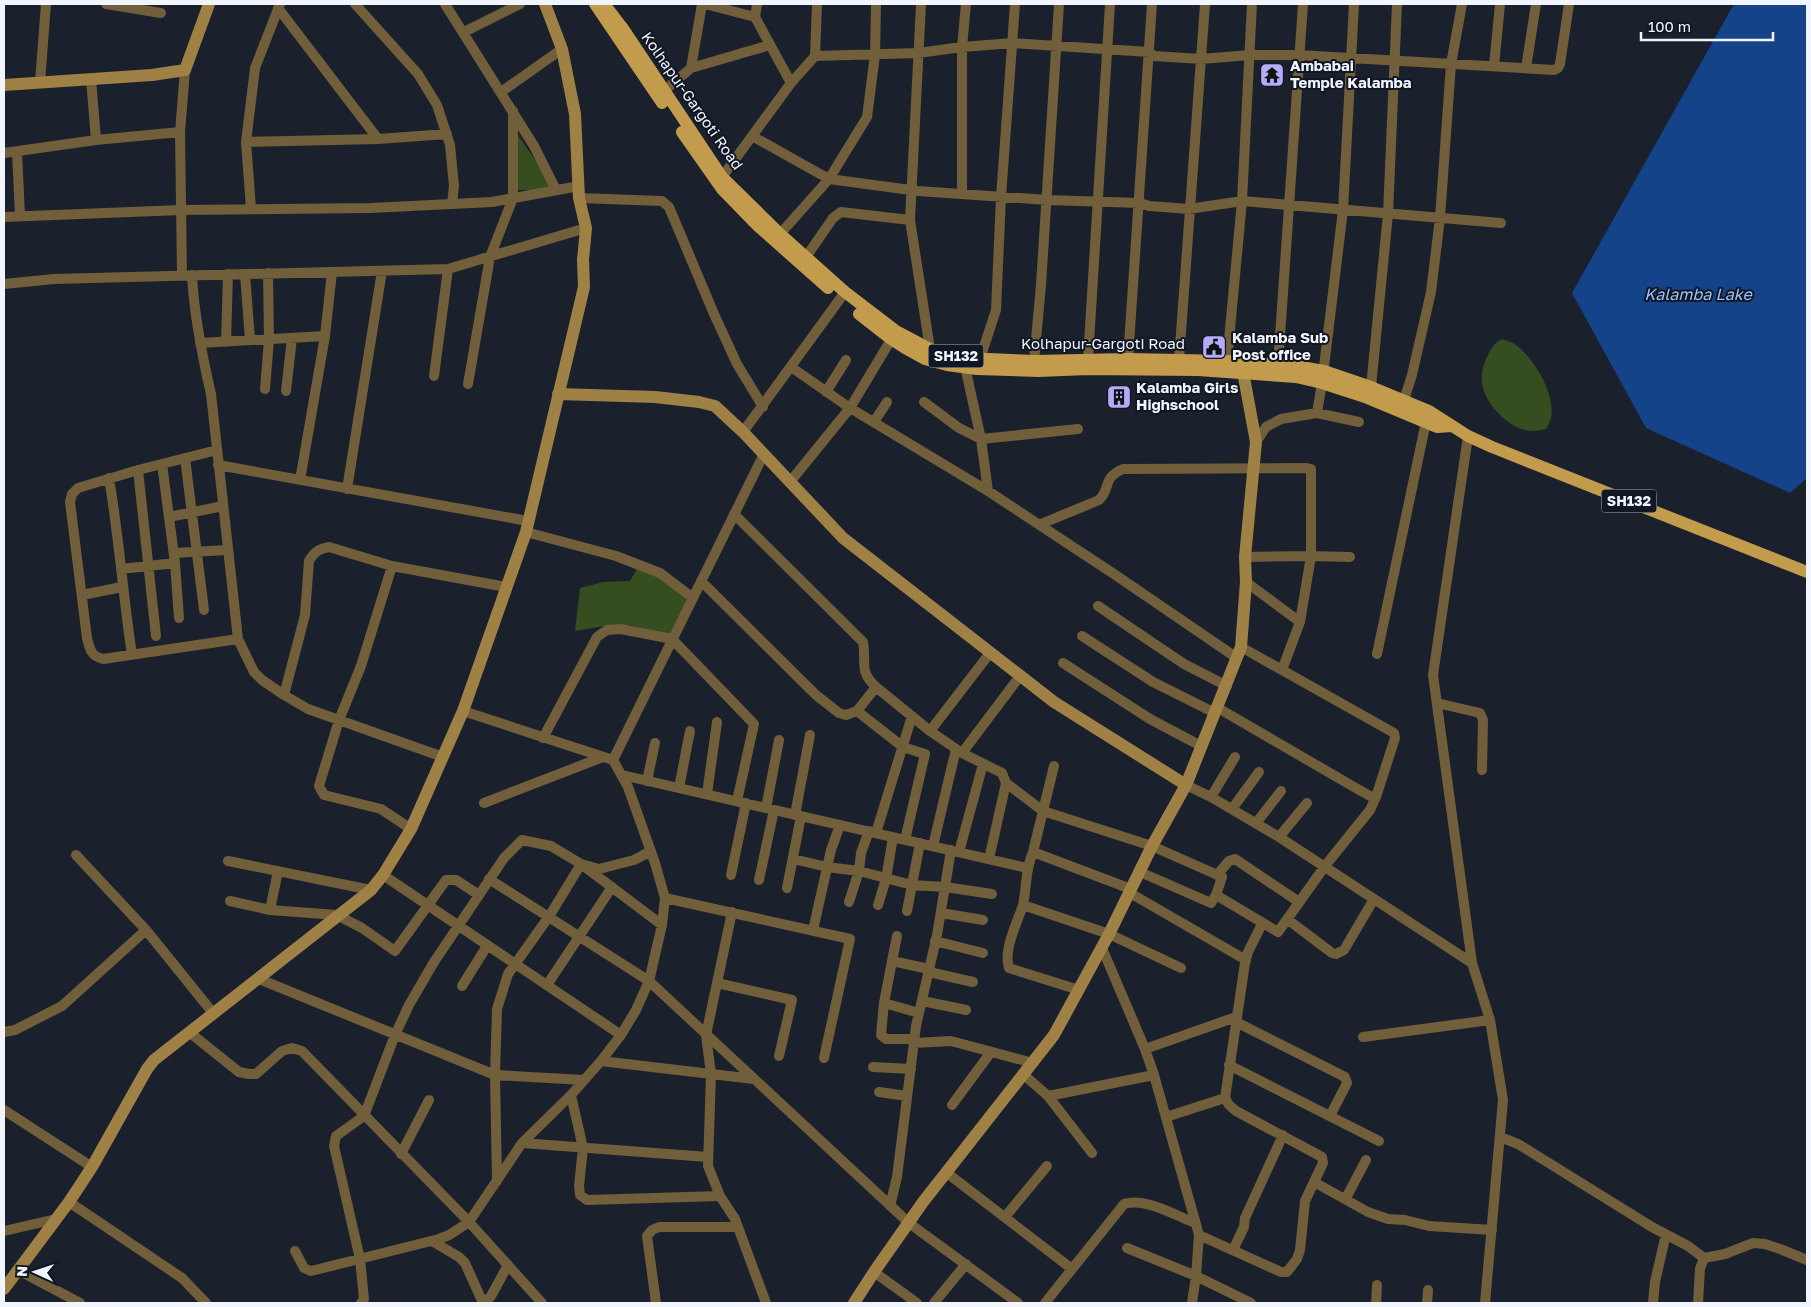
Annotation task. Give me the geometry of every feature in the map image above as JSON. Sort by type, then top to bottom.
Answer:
[{"type":"main road","points":[[594,4],[722,189],[758,226],[842,295],[925,359],[1038,371],[1130,369],[1243,372],[1323,377],[1398,410],[1427,417]]},
{"type":"main road","name":"Kolhapur-Gargoti Road","points":[[604,4],[624,30],[722,177],[806,257],[842,295]]},
{"type":"main road","name":"Kolhapur-Gargoti Road","points":[[894,335],[964,363],[980,359],[1034,361],[1128,358],[1227,361],[1295,366],[1323,377],[1371,386],[1404,400],[1427,417]]},
{"type":"main road","name":"SH132","points":[[1427,417],[1437,427],[1452,426],[1468,436],[1807,572]]},
{"type":"street","points":[[40,82],[46,4]]},
{"type":"street","points":[[106,4],[161,13]]},
{"type":"street","points":[[208,4],[185,70],[180,132],[181,210],[187,275],[212,394],[227,550],[238,639],[254,672],[284,695],[308,708],[444,757]]},
{"type":"street","points":[[355,4],[418,74],[438,105],[450,145],[454,186],[452,204]]},
{"type":"street","points":[[445,4],[534,146],[556,190]]},
{"type":"street","points":[[464,32],[520,4]]},
{"type":"street","points":[[4,1289],[69,1202],[92,1167],[147,1068],[154,1060],[189,1032],[371,890],[383,875],[411,829],[444,757],[463,711],[527,526],[584,287],[583,260],[586,228],[579,192],[575,114],[562,49],[544,4]]},
{"type":"street","points":[[691,68],[704,4],[756,17]]},
{"type":"street","points":[[757,4],[756,17],[791,82]]},
{"type":"street","points":[[722,177],[791,82],[814,56],[817,4]]},
{"type":"street","points":[[780,234],[829,179],[867,117],[874,55],[876,4]]},
{"type":"street","points":[[921,4],[910,220],[930,350]]},
{"type":"street","points":[[962,194],[962,47],[966,4]]},
{"type":"street","points":[[980,359],[996,310],[1001,197],[1015,4]]},
{"type":"street","points":[[1034,361],[1047,200],[1059,4]]},
{"type":"street","points":[[1088,359],[1110,4]]},
{"type":"street","points":[[1128,358],[1152,4]]},
{"type":"street","points":[[1179,360],[1205,4]]},
{"type":"street","points":[[1227,361],[1242,201],[1252,4]]},
{"type":"street","points":[[1278,365],[1303,4]]},
{"type":"street","points":[[1317,413],[1343,210],[1354,4]]},
{"type":"street","points":[[1371,386],[1388,214],[1397,4]]},
{"type":"street","points":[[1404,400],[1412,375],[1431,292],[1440,218],[1451,64],[1462,4]]},
{"type":"street","points":[[1494,66],[1500,4]]},
{"type":"street","points":[[1526,68],[1536,4]]},
{"type":"street","points":[[814,56],[918,53],[1013,43],[1149,52],[1154,56],[1201,58],[1299,55],[1554,70],[1560,64],[1569,4]]},
{"type":"street","points":[[279,6],[378,139]]},
{"type":"street","points":[[251,208],[246,142],[255,68],[279,6]]},
{"type":"street","points":[[664,91],[691,68],[770,45]]},
{"type":"street","points":[[501,92],[562,49]]},
{"type":"street","points":[[4,85],[152,76],[185,70]]},
{"type":"street","points":[[91,79],[96,140]]},
{"type":"street","points":[[468,384],[490,257],[513,198],[513,111]]},
{"type":"street","points":[[4,153],[96,140],[180,132]]},
{"type":"street","points":[[246,142],[378,139],[447,134]]},
{"type":"street","points":[[752,136],[829,179],[911,190],[1047,200],[1140,203],[1149,206],[1189,209],[1242,201],[1501,223]]},
{"type":"street","points":[[17,152],[20,216]]},
{"type":"street","points":[[4,217],[251,208],[371,208],[492,202],[556,190],[662,201],[669,206],[737,364],[763,406]]},
{"type":"street","points":[[806,257],[833,218],[841,212],[910,220]]},
{"type":"street","points":[[4,284],[54,280],[187,275],[448,269],[586,228]]},
{"type":"street","points":[[434,376],[448,269]]},
{"type":"street","points":[[348,488],[382,271]]},
{"type":"street","points":[[300,480],[325,336],[332,272]]},
{"type":"street","points":[[265,389],[268,340],[268,273]]},
{"type":"street","points":[[226,342],[228,274]]},
{"type":"street","points":[[245,274],[250,340]]},
{"type":"street","points":[[743,432],[842,295]]},
{"type":"street","points":[[790,482],[850,408],[894,335]]},
{"type":"street","points":[[200,343],[325,336]]},
{"type":"street","points":[[286,391],[292,338]]},
{"type":"street","points":[[826,392],[846,360]]},
{"type":"street","points":[[964,363],[981,438],[988,491]]},
{"type":"street","points":[[791,367],[850,408],[1041,524],[1239,653],[1282,670],[1394,733],[1376,797],[1370,810],[1324,866],[1278,932],[1216,895]]},
{"type":"street","points":[[854,1303],[923,1202],[1054,1035],[1102,948],[1152,846],[1186,785],[1239,653],[1246,582],[1245,557],[1256,442],[1243,372]]},
{"type":"street","points":[[558,394],[628,396],[698,402],[715,406],[743,432],[843,538],[1054,702],[1186,785],[1211,797],[1280,837],[1472,963]]},
{"type":"street","points":[[874,422],[887,402]]},
{"type":"street","points":[[924,402],[959,428],[981,438],[1078,429]]},
{"type":"street","points":[[1256,442],[1266,426],[1281,419],[1317,413],[1359,422]]},
{"type":"street","points":[[1377,654],[1427,417]]},
{"type":"street","points":[[1468,436],[1433,675],[1472,963],[1490,1020],[1503,1100],[1485,1303]]},
{"type":"street","points":[[217,450],[138,470],[78,488],[72,494],[70,502],[87,638],[90,652],[96,657],[104,659],[132,656],[238,639]]},
{"type":"street","points":[[484,803],[608,759],[672,639],[764,454]]},
{"type":"street","points":[[185,458],[204,610]]},
{"type":"street","points":[[162,464],[174,558],[179,618]]},
{"type":"street","points":[[218,465],[348,488],[527,526],[660,573],[692,598]]},
{"type":"street","points":[[1041,524],[1099,500],[1104,495],[1108,479],[1123,469],[1254,467],[1311,469],[1311,556],[1300,622],[1282,670]]},
{"type":"street","points":[[138,470],[156,636]]},
{"type":"street","points":[[109,478],[132,656]]},
{"type":"street","points":[[169,517],[223,506]]},
{"type":"street","points":[[734,514],[863,642],[865,650],[864,669],[867,679],[930,731],[959,751],[1002,773],[1006,784],[989,859]]},
{"type":"street","points":[[284,695],[305,615],[309,560],[320,549],[329,547],[392,566],[506,587]]},
{"type":"street","points":[[121,570],[148,566],[197,552],[227,550]]},
{"type":"street","points":[[1245,557],[1350,557]]},
{"type":"street","points":[[392,566],[361,666],[339,720],[319,786],[324,795],[381,809],[411,829]]},
{"type":"street","points":[[701,581],[816,695],[839,713],[846,715],[856,711],[876,687]]},
{"type":"street","points":[[1246,582],[1300,622]]},
{"type":"street","points":[[82,595],[122,587]]},
{"type":"street","points":[[1098,606],[1184,664],[1227,686]]},
{"type":"street","points":[[543,738],[597,637],[608,630],[622,629],[672,639],[754,724],[731,875]]},
{"type":"street","points":[[1082,636],[1153,682],[1216,710],[1370,796],[1376,797]]},
{"type":"street","points":[[930,731],[990,653]]},
{"type":"street","points":[[1063,663],[1150,719],[1201,746]]},
{"type":"street","points":[[933,846],[959,751],[1020,676]]},
{"type":"street","points":[[1437,703],[1480,713],[1482,720],[1482,770]]},
{"type":"street","points":[[296,1252],[304,1268],[311,1270],[432,1241],[449,1235],[469,1222],[522,1143],[571,1095],[621,1035],[636,1010],[649,981],[662,925],[665,898],[651,851],[622,775],[608,759],[463,711]]},
{"type":"street","points":[[856,711],[903,747],[925,754],[905,840]]},
{"type":"street","points":[[849,902],[859,871],[861,853],[873,832],[912,716]]},
{"type":"street","points":[[706,794],[717,722]]},
{"type":"street","points":[[679,788],[690,731]]},
{"type":"street","points":[[787,888],[810,735]]},
{"type":"street","points":[[759,880],[779,740]]},
{"type":"street","points":[[647,781],[655,743]]},
{"type":"street","points":[[1211,797],[1236,757]]},
{"type":"street","points":[[890,1206],[897,1177],[914,1041],[936,941],[945,887],[983,764]]},
{"type":"street","points":[[1054,766],[1033,852],[1027,868],[1022,905],[1006,960],[1009,968],[1079,990]]},
{"type":"street","points":[[1232,809],[1259,772]]},
{"type":"street","points":[[622,775],[1027,868]]},
{"type":"street","points":[[1006,784],[1043,811],[1152,846],[1222,877],[1211,903],[1140,872]]},
{"type":"street","points":[[1256,823],[1281,791]]},
{"type":"street","points":[[1280,837],[1307,803]]},
{"type":"street","points":[[813,930],[831,850],[840,825]]},
{"type":"street","points":[[878,905],[886,879],[893,837]]},
{"type":"street","points":[[361,1303],[364,1299],[360,1258],[334,1146],[336,1136],[364,1116],[395,1035],[409,1005],[458,926],[504,858],[522,840],[551,846],[581,864],[662,925]]},
{"type":"street","points":[[907,911],[920,843]]},
{"type":"street","points":[[581,864],[599,869],[634,860],[651,851]]},
{"type":"street","points":[[1033,852],[1131,891],[1246,960]]},
{"type":"street","points":[[76,855],[146,930],[213,1013]]},
{"type":"street","points":[[1217,875],[1229,861],[1236,859],[1299,902]]},
{"type":"street","points":[[228,860],[371,890]]},
{"type":"street","points":[[792,860],[827,868],[859,871],[912,885],[945,887],[992,894]]},
{"type":"street","points":[[497,1180],[495,1075],[497,1009],[508,974],[548,917],[581,864]]},
{"type":"street","points":[[270,910],[278,872]]},
{"type":"street","points":[[383,875],[621,1035]]},
{"type":"street","points":[[490,879],[649,981],[909,1223],[1018,1303]]},
{"type":"street","points":[[230,901],[270,910],[337,915],[362,928],[395,952],[446,880],[456,880],[479,895]]},
{"type":"street","points":[[547,985],[612,887]]},
{"type":"street","points":[[665,898],[850,939],[824,1058]]},
{"type":"street","points":[[1287,919],[1332,953],[1336,954],[1344,950],[1374,899]]},
{"type":"street","points":[[1022,905],[1109,934],[1182,968]]},
{"type":"street","points":[[732,912],[706,1035],[711,1074],[708,1166],[720,1196],[735,1219],[766,1303]]},
{"type":"street","points":[[941,913],[983,920]]},
{"type":"street","points":[[1199,1235],[1281,1272],[1287,1272],[1297,1259],[1300,1250],[1305,1201],[1324,1163],[1322,1157],[1236,1110],[1229,1105],[1225,1098],[1246,960],[1262,924]]},
{"type":"street","points":[[4,1032],[15,1030],[62,1006],[146,930]]},
{"type":"street","points":[[897,936],[884,1003],[881,1035],[886,1040],[951,1042],[1033,1063]]},
{"type":"street","points":[[936,941],[983,953]]},
{"type":"street","points":[[462,986],[488,946]]},
{"type":"street","points":[[1102,948],[1145,1049],[1199,1235],[1192,1303]]},
{"type":"street","points":[[892,961],[973,982]]},
{"type":"street","points":[[259,979],[495,1075],[584,1080]]},
{"type":"street","points":[[717,983],[792,1000],[779,1056]]},
{"type":"street","points":[[922,1001],[966,1010]]},
{"type":"street","points":[[884,1003],[919,1013]]},
{"type":"street","points":[[1145,1049],[1236,1020],[1345,1077],[1347,1084],[1330,1116]]},
{"type":"street","points":[[1364,1037],[1490,1020]]},
{"type":"street","points":[[189,1032],[239,1072],[249,1074],[256,1074],[282,1051],[292,1048],[302,1051],[469,1222],[540,1302]]},
{"type":"street","points":[[952,1105],[991,1052]]},
{"type":"street","points":[[601,1061],[754,1079]]},
{"type":"street","points":[[1229,1065],[1379,1141]]},
{"type":"street","points":[[873,1067],[911,1069]]},
{"type":"street","points":[[1024,1075],[1048,1096],[1092,1153]]},
{"type":"street","points":[[1048,1096],[1154,1076]]},
{"type":"street","points":[[879,1092],[907,1096]]},
{"type":"street","points":[[571,1095],[583,1148],[579,1186],[580,1195],[587,1200],[720,1196]]},
{"type":"street","points":[[1166,1117],[1225,1098]]},
{"type":"street","points":[[401,1154],[428,1100]]},
{"type":"street","points":[[4,1110],[92,1167]]},
{"type":"street","points":[[1234,1250],[1244,1227],[1244,1218],[1283,1135]]},
{"type":"street","points":[[1500,1138],[1518,1144],[1704,1258],[1725,1254],[1752,1243],[1780,1248],[1807,1260]]},
{"type":"street","points":[[522,1143],[708,1157]]},
{"type":"street","points":[[1346,1198],[1366,1160]]},
{"type":"street","points":[[1006,1217],[1047,1166]]},
{"type":"street","points":[[947,1173],[1072,1269]]},
{"type":"street","points":[[1314,1182],[1346,1198],[1368,1212],[1388,1219],[1411,1221],[1429,1226],[1492,1230]]},
{"type":"street","points":[[1045,1303],[1124,1204],[1132,1201],[1142,1202],[1195,1223]]},
{"type":"street","points":[[69,1202],[182,1278],[206,1303]]},
{"type":"street","points":[[4,1231],[56,1219]]},
{"type":"street","points":[[656,1303],[647,1236],[652,1230],[659,1227],[738,1227]]},
{"type":"street","points":[[1653,1303],[1655,1282],[1666,1234]]},
{"type":"street","points":[[432,1241],[459,1257],[465,1263],[483,1303],[491,1296],[508,1265]]},
{"type":"street","points":[[1127,1248],[1196,1276],[1251,1303]]},
{"type":"street","points":[[1698,1303],[1700,1269],[1704,1258]]},
{"type":"street","points":[[934,1303],[966,1264]]},
{"type":"street","points":[[18,1270],[80,1303]]},
{"type":"street","points":[[874,1272],[917,1303]]},
{"type":"street","points":[[1376,1303],[1377,1285]]},
{"type":"street","points":[[1427,1303],[1428,1290]]},
{"type":"green space","points":[[513,128],[556,190],[513,190]]},
{"type":"green space","points":[[1502,339],[1514,344],[1524,352],[1532,361],[1545,384],[1552,408],[1551,419],[1546,429],[1531,431],[1514,426],[1499,414],[1487,399],[1482,382],[1483,367],[1493,346]]},
{"type":"green space","points":[[637,569],[658,577],[687,600],[669,635],[630,625],[605,626],[575,631],[580,588],[603,582],[630,581]]},
{"type":"water","name":"Kalamba Lake","points":[[1734,4],[1807,4],[1807,478],[1790,493],[1646,428],[1572,293]]},
{"type":"place","name":"Ambabai Temple Kalamba","points":[[1272,75]]},
{"type":"place","name":"Kalamba Sub Post office","points":[[1214,347]]},
{"type":"place","name":"Kalamba Girls Highschool","points":[[1119,397]]}]
